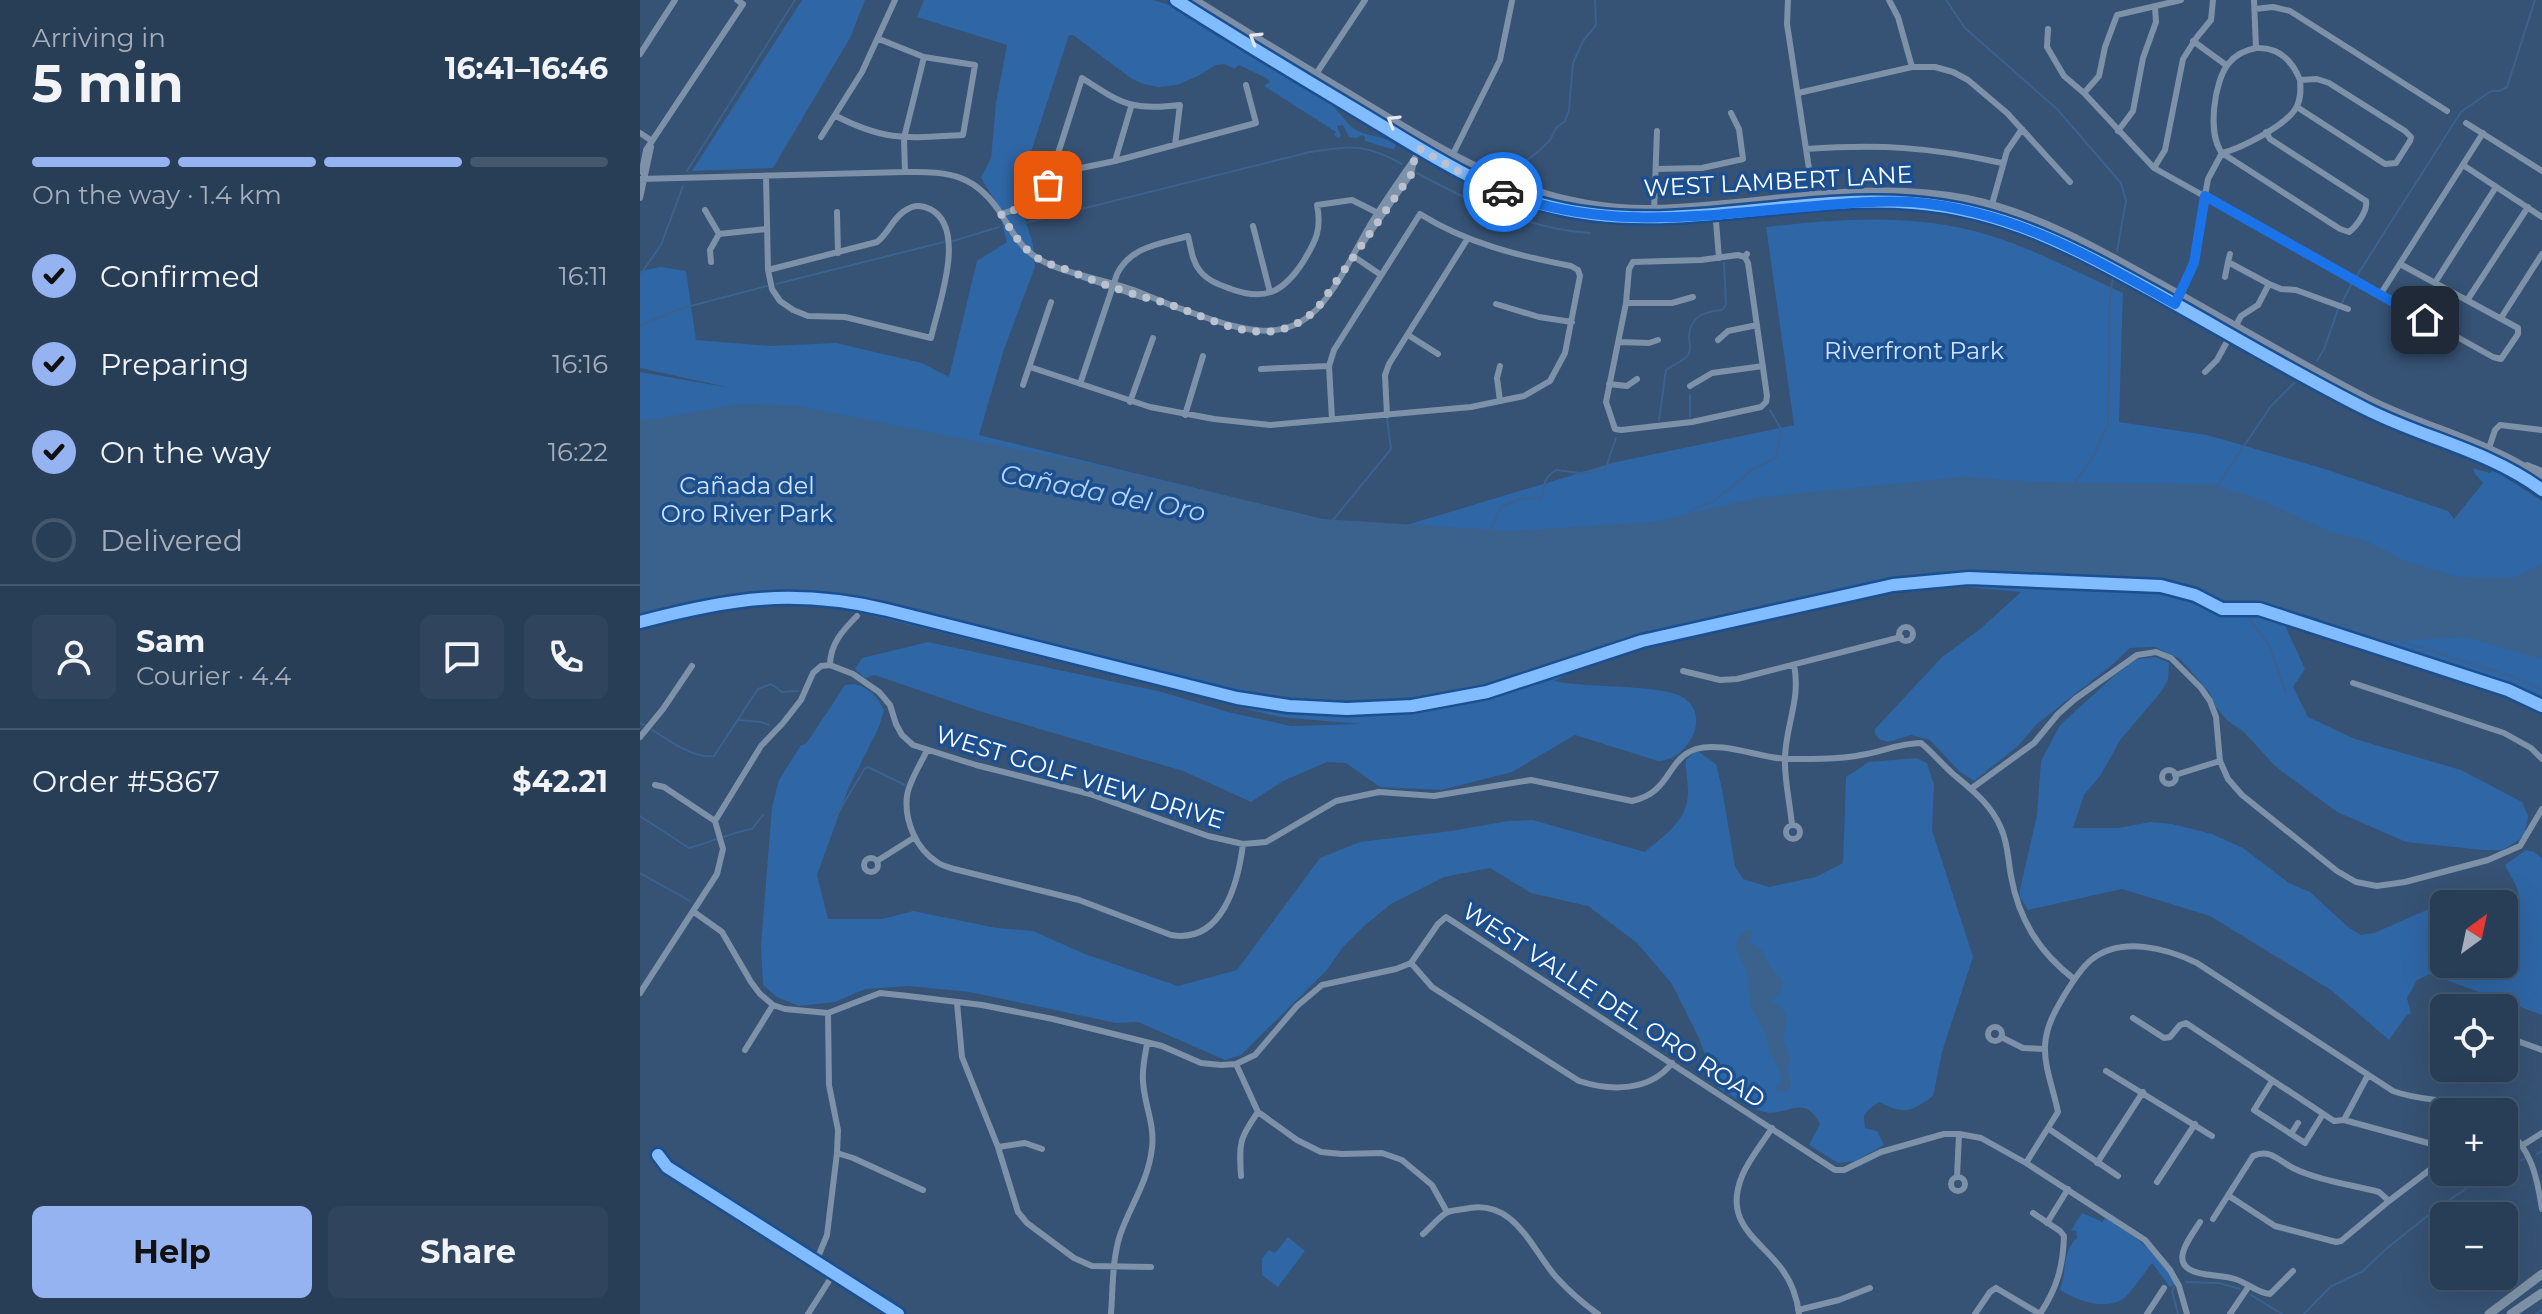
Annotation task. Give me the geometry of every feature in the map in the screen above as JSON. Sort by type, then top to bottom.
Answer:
[{"type":"highway","points":[[2489,1314],[2542,1274]]},
{"type":"highway","points":[[2511,1314],[2542,1293]]},
{"type":"main road","name":"WEST LAMBERT LANE","points":[[1176,0],[1420,149],[1478,181],[1526,200],[1584,213],[1654,219],[1877,201],[1939,205],[1989,215],[2028,228],[2072,247],[2351,401],[2403,426],[2499,464],[2542,490]]},
{"type":"main road","name":"WEST LAMBERT LANE","points":[[1195,0],[1452,156],[1498,179],[1546,195],[1599,205],[1654,209],[1813,195],[1901,191],[1991,205],[2065,232],[2364,397],[2489,448],[2542,478]]},
{"type":"main road","points":[[2403,426],[2413,424],[2450,438],[2455,435]]},
{"type":"street","points":[[640,54],[675,0]]},
{"type":"street","points":[[821,137],[879,39],[895,0]]},
{"type":"street","points":[[1311,83],[1365,0]]},
{"type":"street","points":[[1788,0],[1787,24],[1813,195]]},
{"type":"street","points":[[1889,0],[1898,17],[1912,67]]},
{"type":"street","points":[[2084,93],[2099,76],[2115,18],[2120,14],[2181,0]]},
{"type":"street","points":[[2154,168],[2165,150],[2181,67],[2193,41],[2211,20],[2213,0]]},
{"type":"street","points":[[2254,0],[2256,48]]},
{"type":"street","points":[[1452,156],[1500,60],[1512,1]]},
{"type":"street","points":[[640,198],[652,141],[740,2]]},
{"type":"street","points":[[2118,131],[2133,111],[2143,58],[2156,22],[2155,7]]},
{"type":"street","points":[[2255,9],[2273,7],[2290,11],[2447,111]]},
{"type":"street","points":[[2048,29],[2047,47],[2064,76],[2084,93],[2154,168],[2501,359],[2519,331],[2515,325],[2400,264]]},
{"type":"street","points":[[836,116],[877,134],[904,138],[963,135],[975,65],[924,57],[879,39]]},
{"type":"street","points":[[2193,41],[2226,65]]},
{"type":"street","points":[[2175,304],[2194,263],[2210,174],[2222,153],[2234,150],[2266,132],[2288,118],[2297,107],[2300,80],[2296,70],[2283,56],[2269,48],[2242,52],[2226,65],[2221,79],[2213,123],[2214,137],[2222,153],[2344,231],[2353,229],[2366,208],[2367,203],[2270,139],[2266,132]]},
{"type":"street","points":[[905,172],[904,138],[924,57]]},
{"type":"street","points":[[1798,93],[1912,67],[1935,67],[1961,76],[2007,113],[2070,182]]},
{"type":"street","points":[[1001,214],[1026,206],[1044,192],[1082,78],[1131,107],[1180,105],[1175,145]]},
{"type":"street","points":[[2297,107],[2390,165],[2396,163],[2411,137],[2329,83],[2317,79],[2300,80]]},
{"type":"street","points":[[1052,174],[1115,161],[1256,123],[1246,85]]},
{"type":"street","points":[[1115,161],[1131,107]]},
{"type":"street","points":[[1656,169],[1702,168],[1743,159],[1739,129],[1731,113]]},
{"type":"street","points":[[2466,123],[2542,171]]},
{"type":"street","points":[[1989,215],[2002,163],[2009,146],[2022,129]]},
{"type":"street","points":[[1654,219],[1657,131]]},
{"type":"street","points":[[640,133],[652,141]]},
{"type":"street","points":[[2380,295],[2483,133]]},
{"type":"street","points":[[1932,149],[1933,139]]},
{"type":"street","points":[[643,179],[946,173],[966,180],[985,193],[1025,248],[1040,259],[1246,330],[1268,332],[1302,321],[1315,311],[1426,141]]},
{"type":"street","points":[[1806,149],[1865,145],[1932,149],[2002,163]]},
{"type":"street","points":[[2463,165],[2542,217]]},
{"type":"street","points":[[766,176],[770,210],[766,229],[768,270],[769,282],[775,295],[801,314],[884,322],[931,338],[949,257],[949,240],[946,220],[925,207],[908,208],[877,242],[768,270]]},
{"type":"street","points":[[2436,281],[2496,187]]},
{"type":"street","points":[[1080,384],[1113,286],[1123,264],[1136,252],[1188,236],[1194,262],[1210,279],[1252,295],[1270,292],[1288,283],[1316,241],[1320,227],[1317,205],[1352,200],[1380,214]]},
{"type":"street","points":[[1714,204],[1719,258]]},
{"type":"street","points":[[2468,299],[2528,207]]},
{"type":"street","points":[[705,210],[719,234]]},
{"type":"street","points":[[837,212],[838,253]]},
{"type":"street","points":[[1030,367],[1130,402],[1185,415],[1270,425],[1471,407],[1524,396],[1550,381],[1565,353],[1581,267],[1506,252],[1468,238],[1420,214],[1334,350],[1329,366],[1332,419]]},
{"type":"street","points":[[1253,226],[1270,292]]},
{"type":"street","points":[[719,234],[766,229]]},
{"type":"street","points":[[711,262],[710,250],[719,234]]},
{"type":"street","points":[[1387,415],[1385,375],[1389,364],[1468,238]]},
{"type":"street","points":[[2501,318],[2542,254]]},
{"type":"street","points":[[1353,256],[1381,275]]},
{"type":"street","points":[[1746,256],[1768,403],[1692,422],[1625,430],[1614,428],[1606,402],[1632,261],[1719,258],[1746,256]]},
{"type":"street","points":[[2225,277],[2229,258],[2269,284],[2296,290],[2348,309]]},
{"type":"street","points":[[2205,372],[2217,360],[2244,314],[2258,305],[2269,284]]},
{"type":"street","points":[[1626,303],[1672,303],[1693,297]]},
{"type":"street","points":[[1023,385],[1051,302]]},
{"type":"street","points":[[1496,304],[1539,317],[1572,322]]},
{"type":"street","points":[[1718,340],[1728,331],[1757,325]]},
{"type":"street","points":[[1408,335],[1438,354]]},
{"type":"street","points":[[1130,402],[1153,338]]},
{"type":"street","points":[[1619,342],[1649,343],[1658,340]]},
{"type":"street","points":[[1185,415],[1203,356]]},
{"type":"street","points":[[1261,369],[1329,366]]},
{"type":"street","points":[[1500,366],[1497,378],[1500,401]]},
{"type":"street","points":[[1690,386],[1712,373],[1763,366]]},
{"type":"street","points":[[1609,384],[1627,386],[1637,379]]},
{"type":"street","points":[[2489,448],[2500,425],[2542,430]]},
{"type":"street","points":[[2513,459],[2542,471]]},
{"type":"street","points":[[715,821],[761,746],[801,700],[813,673],[821,666],[830,665],[830,653],[835,642],[857,616]]},
{"type":"street","points":[[1683,671],[1729,680],[1901,637]]},
{"type":"street","points":[[1972,788],[2034,743],[2075,699],[2137,655],[2156,652],[2171,658],[2210,701],[2216,717],[2220,761],[2228,779],[2242,795],[2337,871],[2356,882],[2377,886],[2405,882],[2488,860],[2520,846],[2542,809]]},
{"type":"street","name":"WEST GOLF VIEW DRIVE","points":[[830,665],[853,674],[879,692],[890,705],[902,735],[913,745],[976,765],[1090,794],[1208,836],[1243,844],[1266,842],[1336,801],[1379,792],[1434,796],[1531,780],[1632,801],[1647,797],[1662,786],[1671,769],[1694,750],[1710,747],[1785,759],[1859,756],[1907,743],[1921,743],[1989,807],[2007,844],[2016,900],[2026,925],[2053,963],[2074,979]]},
{"type":"street","points":[[1792,825],[1785,759],[1796,702],[1794,665]]},
{"type":"street","points":[[640,737],[692,666]]},
{"type":"street","points":[[2353,683],[2504,733],[2531,748],[2542,759]]},
{"type":"street","points":[[927,750],[907,794],[907,815],[915,837],[936,862],[1049,891],[1171,935],[1187,938],[1207,930],[1219,915],[1236,881],[1243,844]]},
{"type":"street","points":[[2175,775],[2220,761]]},
{"type":"street","points":[[640,993],[717,874],[723,849],[715,821],[664,787],[655,785]]},
{"type":"street","points":[[877,861],[915,837]]},
{"type":"street","points":[[694,912],[722,932],[751,982],[773,1005],[802,1012],[828,1013],[880,993],[982,1005],[1162,1046],[1201,1063],[1236,1064],[1255,1055],[1297,1006],[1322,985],[1411,963],[1432,987],[1579,1081],[1596,1087],[1629,1088],[1665,1072],[1672,1063]]},
{"type":"street","name":"WEST VALLE DEL ORO ROAD","points":[[1411,963],[1446,917],[1835,1170],[1844,1170],[1881,1152],[1944,1134],[1981,1138],[2068,1189],[2145,1240],[2158,1253],[2179,1286],[2187,1314]]},
{"type":"street","points":[[2026,1163],[2058,1112],[2045,1049],[2053,1013],[2091,959],[2131,947],[2174,952],[2197,963],[2393,1091],[2430,1099]]},
{"type":"street","points":[[957,1003],[962,1057],[998,1147],[1018,1212],[1027,1223],[1074,1258],[1092,1266],[1151,1267]]},
{"type":"street","points":[[745,1050],[773,1005]]},
{"type":"street","points":[[816,1262],[827,1235],[837,1153],[838,1130],[829,1085],[828,1013]]},
{"type":"street","points":[[2133,1018],[2164,1038],[2172,1036],[2180,1025],[2186,1023],[2334,1121],[2344,1120],[2430,1144]]},
{"type":"street","points":[[2001,1037],[2023,1048],[2045,1049]]},
{"type":"street","points":[[2518,1041],[2542,1050]]},
{"type":"street","points":[[1111,1314],[1112,1268],[1121,1232],[1149,1168],[1153,1125],[1143,1081],[1147,1044]]},
{"type":"street","points":[[1236,1064],[1258,1112],[1302,1143],[1321,1152],[1382,1153],[1402,1160],[1432,1185],[1447,1212]]},
{"type":"street","points":[[2106,1071],[2212,1136]]},
{"type":"street","points":[[2344,1120],[2368,1075]]},
{"type":"street","points":[[2272,1081],[2254,1110],[2291,1134],[2305,1143],[2323,1114]]},
{"type":"street","points":[[2097,1163],[2143,1092]]},
{"type":"street","points":[[1241,1176],[1239,1151],[1242,1135],[1258,1112]]},
{"type":"street","points":[[2291,1134],[2298,1123]]},
{"type":"street","points":[[2157,1182],[2195,1124]]},
{"type":"street","points":[[1772,1128],[1742,1176],[1738,1204],[1742,1223],[1789,1280],[1798,1312],[1870,1288]]},
{"type":"street","points":[[2049,1129],[2118,1176]]},
{"type":"street","points":[[2523,1145],[2542,1133]]},
{"type":"street","points":[[1957,1177],[1959,1134]]},
{"type":"street","points":[[2518,1141],[2535,1168],[2542,1209]]},
{"type":"street","points":[[998,1147],[1025,1143],[1042,1149]]},
{"type":"street","points":[[837,1153],[923,1190]]},
{"type":"street","points":[[2213,1219],[2253,1156],[2261,1153],[2272,1155],[2297,1170],[2379,1192],[2389,1201]]},
{"type":"street","points":[[658,1155],[667,1167],[898,1314]]},
{"type":"street","points":[[2229,1196],[2275,1226],[2336,1242],[2430,1170]]},
{"type":"street","points":[[2047,1223],[2068,1189]]},
{"type":"street","points":[[1423,1234],[1447,1212],[1471,1207],[1489,1209],[1507,1216],[1527,1234],[1554,1274],[1574,1296],[1598,1314]]},
{"type":"street","points":[[1975,1314],[1996,1287],[2040,1314],[2052,1296],[2059,1277],[2064,1234],[2033,1213]]},
{"type":"street","points":[[2200,1222],[2181,1253],[2182,1261],[2189,1269],[2238,1280],[2262,1294],[2270,1294],[2293,1271]]},
{"type":"street","points":[[808,1314],[834,1273]]},
{"type":"street","points":[[2230,1314],[2249,1286]]},
{"type":"street","points":[[2147,1314],[2164,1288]]},
{"type":"green space","points":[[802,0],[865,0],[850,38],[773,168],[692,171]]},
{"type":"green space","name":"Riverfront Park","points":[[924,0],[1153,0],[1169,5],[1329,103],[1354,129],[1396,145],[1394,149],[1365,141],[1362,135],[1349,137],[1343,125],[1337,126],[1341,136],[1338,138],[1334,134],[1336,132],[1264,86],[1270,82],[1268,79],[1239,65],[1234,69],[1225,64],[1216,65],[1177,85],[1158,87],[1132,79],[1069,35],[1017,195],[1033,244],[1035,267],[1004,349],[979,435],[1355,527],[1390,530],[1616,462],[1794,425],[1766,227],[1896,220],[1974,231],[2031,251],[2123,293],[2119,422],[2207,435],[2325,469],[2448,511],[2454,519],[2483,483],[2473,468],[2490,473],[2494,470],[2542,501],[2542,708],[2502,691],[2284,623],[2305,669],[2293,687],[2308,717],[2355,739],[2461,770],[2522,802],[2528,816],[2525,833],[2502,850],[2406,842],[2337,812],[2275,766],[2244,732],[2228,721],[2215,706],[2209,692],[2180,659],[2155,647],[2130,648],[2037,724],[2018,746],[1974,781],[1959,771],[1930,740],[1911,735],[1888,742],[1879,739],[1875,729],[1942,657],[1979,630],[2021,592],[1943,585],[1894,591],[1618,650],[1554,681],[1660,690],[1684,698],[1692,706],[1696,726],[1686,746],[1669,759],[1658,761],[1575,735],[1512,772],[1441,790],[1380,787],[1346,763],[1327,762],[1283,781],[1251,802],[1183,771],[982,712],[875,675],[865,678],[855,669],[862,658],[928,642],[1162,692],[1228,712],[1291,726],[1361,724],[1279,717],[821,603],[720,606],[640,630],[640,372],[731,388],[640,368],[640,271],[661,267],[686,271],[696,340],[771,346],[836,343],[922,363],[949,377],[977,261],[1007,242],[997,204],[981,178],[991,158],[996,103],[1007,45],[917,17]]},
{"type":"green space","points":[[2156,657],[2169,663],[2168,680],[2121,739],[2100,776],[2084,795],[2073,828],[2119,828],[2150,822],[2212,834],[2243,848],[2289,883],[2310,892],[2361,935],[2374,933],[2430,909],[2430,974],[2417,980],[2407,998],[2411,1014],[2407,1015],[2389,1040],[2331,990],[2210,916],[2122,889],[2028,910],[2020,897],[2020,889],[2037,815],[2041,761],[2060,725],[2137,659]]},
{"type":"green space","points":[[855,684],[872,693],[884,710],[879,727],[849,787],[817,875],[828,919],[882,919],[913,911],[997,928],[1033,931],[1085,954],[1178,986],[1237,970],[1320,858],[1360,842],[1533,820],[1645,852],[1674,826],[1684,811],[1688,792],[1686,760],[1699,752],[1716,764],[1735,866],[1743,879],[1769,887],[1816,877],[1843,863],[1846,777],[1869,762],[1917,758],[1927,763],[1934,785],[1932,830],[1973,957],[1942,1052],[1933,1096],[1908,1110],[1895,1109],[1879,1102],[1864,1116],[1865,1128],[1877,1131],[1884,1145],[1855,1161],[1838,1163],[1809,1145],[1820,1124],[1808,1109],[1801,1107],[1764,1112],[1718,1088],[1698,1036],[1672,984],[1637,943],[1588,906],[1531,893],[1490,868],[1444,877],[1391,904],[1343,947],[1327,970],[1241,1055],[1225,1060],[1138,1022],[1116,1023],[970,992],[908,986],[865,989],[835,1002],[799,1006],[777,997],[763,985],[761,945],[772,807],[779,780],[801,745],[806,744],[845,685]]},
{"type":"green space","points":[[2526,850],[2534,852],[2542,858],[2542,1015],[2518,1006],[2518,994],[2485,994],[2441,978],[2518,978],[2518,890],[2505,865]]},
{"type":"green space","points":[[2082,1213],[2101,1223],[2106,1217],[2136,1238],[2162,1263],[2175,1284],[2170,1287],[2152,1263],[2126,1296],[2115,1302],[2090,1303],[2060,1290],[2067,1255],[2077,1238],[2076,1231],[2071,1230]]},
{"type":"green space","points":[[1288,1237],[1305,1251],[1278,1287],[1262,1275],[1262,1258],[1269,1250],[1275,1253]]},
{"type":"water","name":"Cañada del Oro River Park","points":[[738,404],[798,406],[1092,464],[1323,519],[1510,531],[1656,522],[1755,498],[1964,477],[2031,482],[2212,484],[2258,499],[2331,532],[2365,540],[2405,561],[2458,577],[2513,578],[2542,564],[2542,659],[2465,637],[2373,642],[2248,601],[2226,604],[2200,588],[2176,581],[1996,574],[1926,575],[1873,580],[1644,634],[1511,678],[1463,690],[1349,703],[1275,697],[846,594],[762,591],[717,597],[640,615],[640,420]]},
{"type":"water","points":[[1750,930],[1749,943],[1762,950],[1769,966],[1783,982],[1772,1001],[1787,1018],[1783,1041],[1790,1058],[1787,1069],[1791,1085],[1788,1090],[1779,1092],[1775,1088],[1782,1082],[1780,1071],[1770,1053],[1765,1032],[1751,1008],[1747,971],[1736,949],[1738,938]]},
{"type":"waterway","points":[[687,171],[795,0]]},
{"type":"waterway","points":[[1518,177],[1525,162],[1550,140],[1556,128],[1565,121],[1569,110],[1573,63],[1583,41],[1596,25],[1595,0]]},
{"type":"waterway","points":[[1946,0],[1965,28],[2057,109],[2121,183],[2126,201],[2117,251]]},
{"type":"waterway","points":[[2356,277],[2461,112],[2491,91],[2507,87],[2535,0]]},
{"type":"waterway","points":[[1017,225],[1310,152],[1336,148],[1367,149],[1402,164]]},
{"type":"waterway","points":[[1417,173],[1458,194],[1522,220],[1590,233]]},
{"type":"waterway","points":[[640,275],[661,245],[683,186]]},
{"type":"waterway","points":[[1471,200],[1478,194]]},
{"type":"waterway","points":[[953,241],[999,227]]},
{"type":"waterway","points":[[776,284],[944,242]]},
{"type":"waterway","points":[[1659,420],[1666,370],[1688,355],[1690,328],[1700,316],[1722,310],[1726,305],[1724,263]]},
{"type":"waterway","points":[[2074,483],[2093,457],[2108,424],[2113,277]]},
{"type":"waterway","points":[[2342,303],[2351,285]]},
{"type":"waterway","points":[[640,325],[683,308],[767,286]]},
{"type":"waterway","points":[[2317,361],[2338,309]]},
{"type":"waterway","points":[[2216,487],[2271,406],[2294,383]]},
{"type":"waterway","points":[[1690,395],[1690,417]]},
{"type":"waterway","points":[[1687,516],[1691,511],[1714,501],[1753,469],[1777,457],[1781,429],[1770,410]]},
{"type":"waterway","points":[[1333,520],[1391,449],[1387,418]]},
{"type":"waterway","points":[[1491,529],[1501,507],[1520,499],[1541,498],[1547,479],[1556,470],[1579,473],[1605,470],[1616,438]]},
{"type":"waterway","points":[[2236,601],[2269,645],[2286,693]]},
{"type":"waterway","points":[[2400,641],[2514,677],[2542,690]]},
{"type":"waterway","points":[[652,730],[689,752],[714,756],[758,689],[771,684],[782,692],[798,691]]},
{"type":"waterway","points":[[739,720],[769,725]]},
{"type":"waterway","points":[[640,723],[644,725]]},
{"type":"waterway","points":[[832,817],[838,813],[865,768],[905,785]]},
{"type":"waterway","points":[[640,816],[689,848],[752,829],[763,815]]},
{"type":"waterway","points":[[640,873],[690,901]]},
{"type":"waterway","points":[[2537,1154],[2542,1151]]},
{"type":"waterway","points":[[2518,1162],[2524,1159]]},
{"type":"waterway","points":[[2304,1314],[2330,1287],[2363,1271],[2436,1209],[2470,1186]]},
{"type":"waterway","points":[[2186,1282],[2219,1283],[2240,1289]]},
{"type":"waterway","points":[[2174,1287],[2172,1291],[2178,1314]]},
{"type":"waterway","points":[[2251,1295],[2282,1314]]},
{"type":"waterway","points":[[2536,1314],[2542,1310]]},
{"type":"cycle path","points":[[1176,0],[1448,165],[1493,187],[1541,204],[1588,214],[1634,217],[1727,213],[1819,204],[1913,203],[1947,207],[2010,223],[2097,261],[2366,409],[2501,465],[2542,490]]},
{"type":"cycle path","points":[[640,622],[734,602],[822,599],[887,610],[1237,698],[1289,706],[1347,709],[1412,706],[1487,692],[1642,641],[1893,585],[1969,578],[2161,586],[2195,595],[2222,609],[2259,609],[2508,690],[2542,706]]},
{"type":"cycle path","points":[[658,1155],[667,1167],[898,1314]]},
{"type":"way so far","points":[[1048,185],[1041,196],[1030,204],[1001,214],[1017,239],[1034,255],[1047,263],[1130,294],[1232,327],[1268,332],[1302,321],[1319,306],[1413,172],[1420,149],[1463,174],[1503,192]]},
{"type":"route","points":[[1503,192],[1571,211],[1642,219],[1877,201],[1939,205],[2002,219],[2050,237],[2175,304],[2194,263],[2205,196],[2425,320]]},
{"type":"water label","name":"Cañada del Oro","points":[[1103,493]]}]
